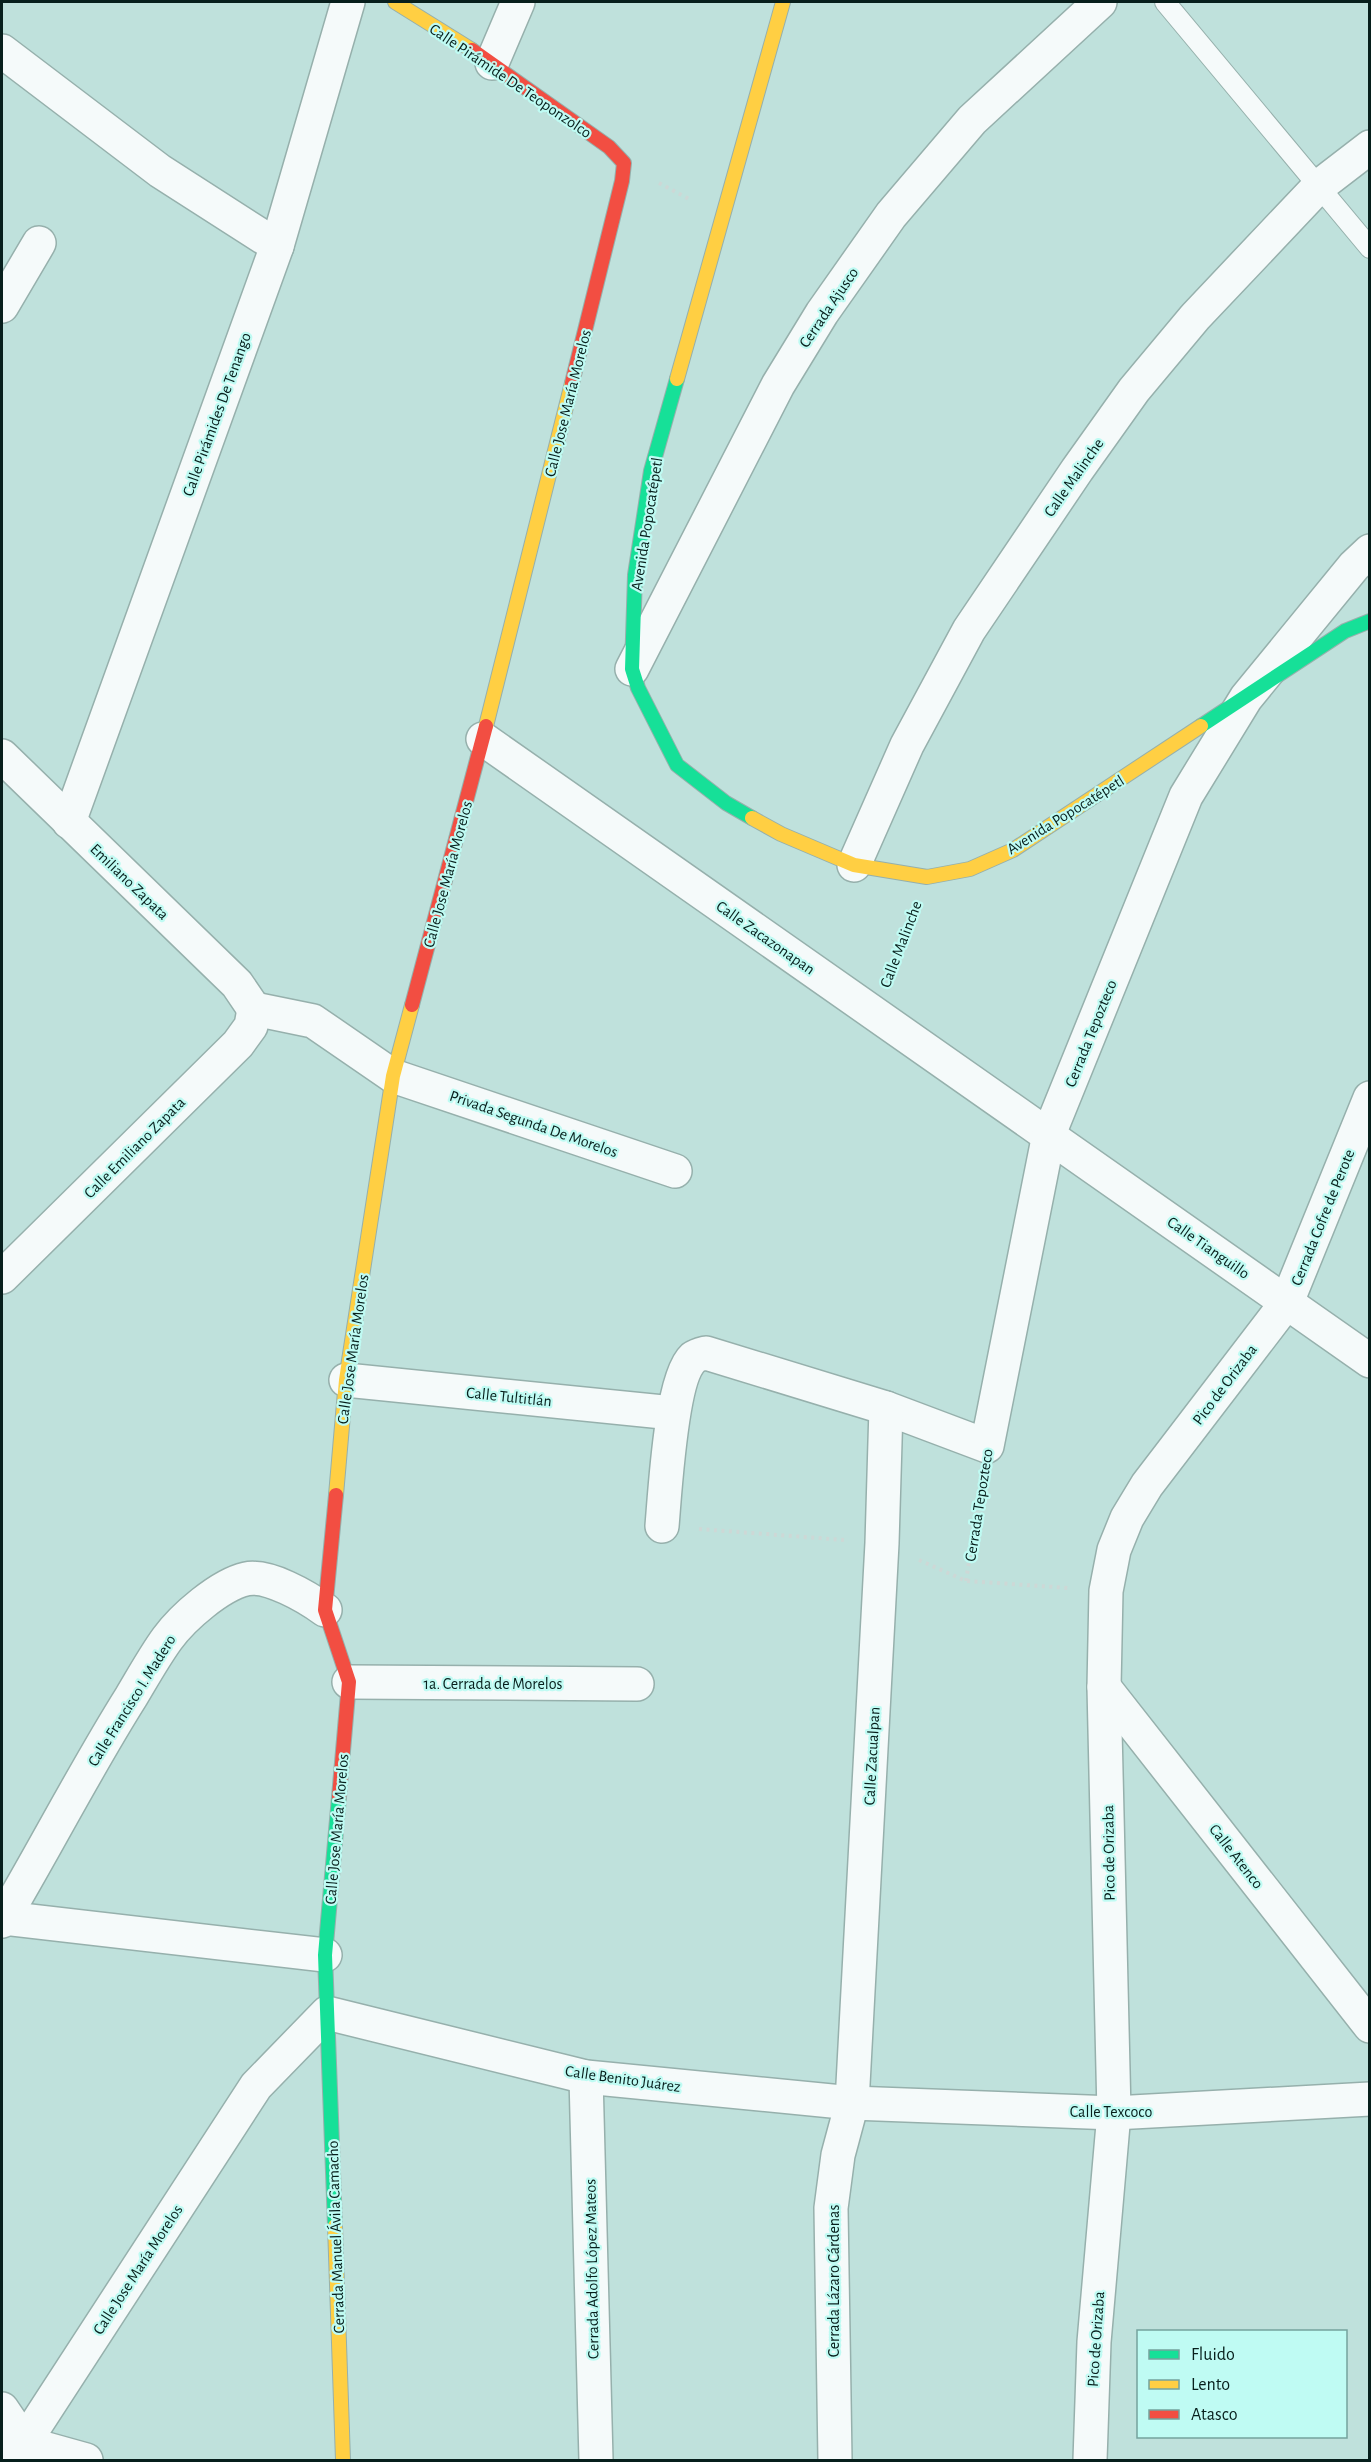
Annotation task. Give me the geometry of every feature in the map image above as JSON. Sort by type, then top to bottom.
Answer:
[{"type":"street","name":"Calle Pirámides De Tenango","points":[[69,822],[277,246],[348,2]]},
{"type":"street","name":"Calle Pirámide De Teoponzolco","points":[[394,2],[492,63],[609,147],[624,163]]},
{"type":"street","points":[[492,63],[518,2]]},
{"type":"street","name":"Avenida Popocatépetl","points":[[783,2],[651,471],[635,575],[632,669],[638,688],[677,765],[726,803],[771,829],[854,865],[927,877],[970,868],[1013,850],[1345,631],[1370,621]]},
{"type":"street","name":"Cerrada Ajusco","points":[[632,669],[778,385],[822,313],[891,215],[972,120],[1100,2]]},
{"type":"street","points":[[2,51],[160,171],[277,246]]},
{"type":"street","name":"Calle Malinche","points":[[854,865],[907,745],[969,630],[1134,390],[1195,317],[1318,187],[1370,147]]},
{"type":"street","name":"Calle Jose María Morelos","points":[[13,2449],[256,2086],[327,2013],[325,1955],[349,1682],[325,1610],[346,1380],[393,1076],[483,739],[619,193],[624,163]]},
{"type":"street","points":[[2,306],[39,243]]},
{"type":"street","name":"Cerrada Tepozteco","points":[[987,1446],[1049,1134],[1186,796],[1246,698],[1354,566],[1370,551]]},
{"type":"street","name":"Calle Zacazonapan","points":[[483,739],[1049,1134]]},
{"type":"street","name":"Emiliano Zapata","points":[[2,756],[237,984],[254,1009]]},
{"type":"street","name":"Privada Segunda De Morelos","points":[[254,1009],[313,1021],[393,1076],[675,1171]]},
{"type":"street","name":"Calle Emiliano Zapata","points":[[2,1277],[238,1044],[251,1026],[254,1009]]},
{"type":"street","name":"Cerrada Cofre de Perote","points":[[1287,1302],[1370,1098]]},
{"type":"street","name":"Calle Tianguillo","points":[[1049,1134],[1370,1361]]},
{"type":"street","name":"Pico de Orizaba","points":[[1090,2460],[1094,2342],[1114,2113],[1104,1687],[1106,1591],[1114,1550],[1128,1518],[1147,1485],[1287,1302]]},
{"type":"street","points":[[662,1526],[673,1413],[686,1367],[695,1356],[706,1353],[886,1408],[987,1446]]},
{"type":"street","name":"Calle Tultitlán","points":[[346,1380],[673,1413]]},
{"type":"street","name":"Calle Zacualpan","points":[[852,2103],[882,1542],[886,1408]]},
{"type":"street","name":"Calle Francisco I. Madero","points":[[3,1919],[105,1738],[168,1638],[191,1613],[219,1592],[247,1578],[274,1582],[304,1595],[325,1610]]},
{"type":"street","name":"1a. Cerrada de Morelos","points":[[349,1682],[637,1684]]},
{"type":"street","name":"Calle Atenco","points":[[1104,1687],[1370,2026]]},
{"type":"street","points":[[3,1919],[325,1955]]},
{"type":"street","name":"Calle Benito Juárez","points":[[327,2013],[586,2077],[852,2103]]},
{"type":"street","name":"Cerrada Manuel Ávila Camacho","points":[[327,2013],[344,2460]]},
{"type":"street","name":"Cerrada Adolfo López Mateos","points":[[586,2077],[596,2460]]},
{"type":"street","name":"Calle Texcoco","points":[[852,2103],[1114,2113],[1370,2099]]},
{"type":"street","name":"Cerrada Lázaro Cárdenas","points":[[835,2460],[831,2208],[838,2155],[852,2103]]},
{"type":"street","points":[[2,2409],[13,2449],[86,2460]]},
{"type":"lane","points":[[1165,2],[1370,248]]},
{"type":"path","points":[[624,163],[722,218]]},
{"type":"path","name":"Calle Malinche","points":[[873,1012],[927,877]]},
{"type":"path","name":"Cerrada Tepozteco","points":[[966,1581],[987,1446]]},
{"type":"path","points":[[662,1526],[882,1542],[966,1581],[1106,1591]]},
{"type":"traffic: fast","points":[[677,379],[651,471],[635,575],[632,669],[638,688],[677,765],[726,803],[752,818]]},
{"type":"traffic: fast","points":[[1201,726],[1345,631],[1370,621]]},
{"type":"traffic: fast","points":[[335,2226],[325,1955],[339,1797]]},
{"type":"traffic: slow","points":[[395,2],[472,50]]},
{"type":"traffic: slow","points":[[677,379],[783,2]]},
{"type":"traffic: slow","points":[[486,726],[572,383]]},
{"type":"traffic: slow","points":[[752,818],[781,834],[854,865],[927,877],[970,869],[1013,850],[1201,726]]},
{"type":"traffic: slow","points":[[336,1495],[346,1380],[393,1076],[412,1005]]},
{"type":"traffic: slow","points":[[335,2226],[343,2460]]},
{"type":"traffic: jam","points":[[472,50],[609,147],[624,163],[622,181],[572,383]]},
{"type":"traffic: jam","points":[[412,1005],[486,726]]},
{"type":"traffic: jam","points":[[336,1495],[325,1610],[349,1682],[339,1797]]}]
